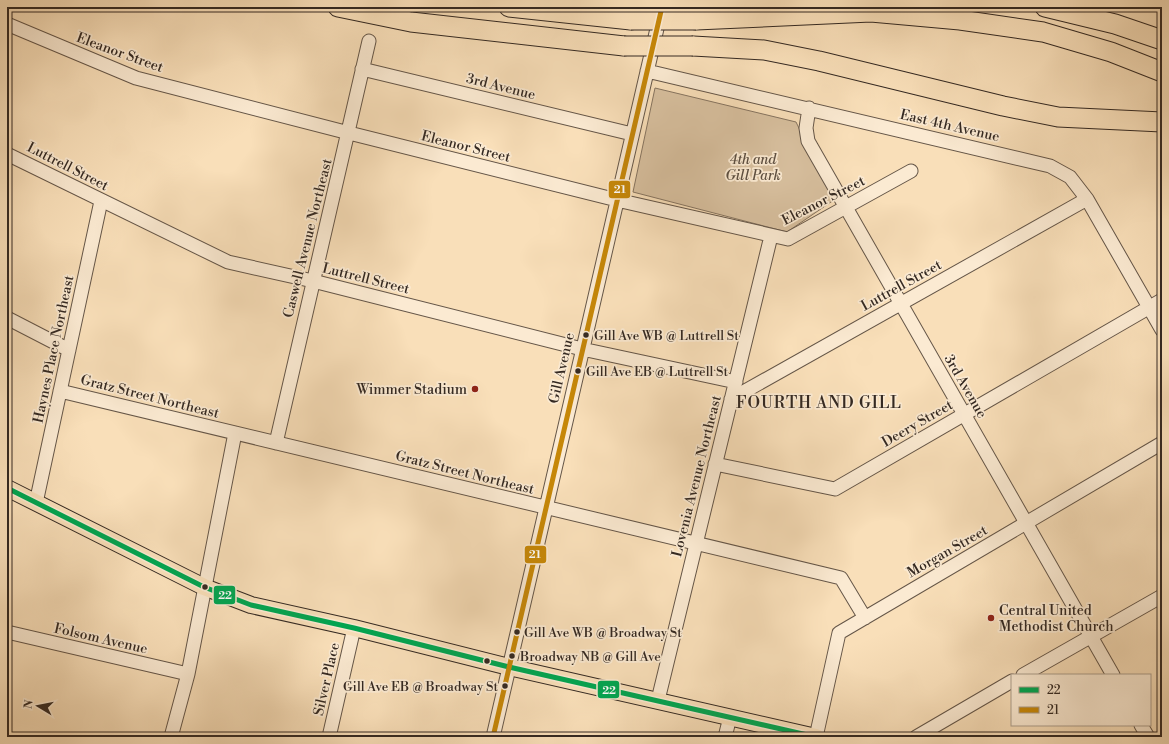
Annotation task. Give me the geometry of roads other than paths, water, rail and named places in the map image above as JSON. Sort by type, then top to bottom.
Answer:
[{"type":"highway","points":[[338,7],[411,22],[624,46],[693,46],[771,51],[1058,118],[1162,122]]},
{"type":"highway","points":[[510,7],[631,20],[696,20],[871,12],[960,20],[1043,32],[1111,52],[1162,72]]},
{"type":"highway","points":[[1045,7],[1115,24],[1162,40]]},
{"type":"main road","points":[[7,488],[204,587],[252,605],[354,628],[509,667],[816,737]]},
{"type":"street","name":"Gill Avenue","points":[[493,737],[662,7]]},
{"type":"street","name":"Eleanor Street","points":[[7,24],[136,78],[349,134],[617,200],[788,239],[911,171]]},
{"type":"street","name":"Caswell Avenue Northeast","points":[[276,443],[313,281],[349,134],[369,41]]},
{"type":"street","name":"3rd Avenue","points":[[362,69],[632,134]]},
{"type":"street","name":"East 4th Avenue","points":[[647,71],[1050,166],[1070,177],[1087,199],[1162,330]]},
{"type":"street","name":"3rd Avenue","points":[[809,108],[806,128],[808,141],[1112,674]]},
{"type":"street","name":"Luttrell Street","points":[[7,154],[228,262],[313,281],[582,349],[736,382]]},
{"type":"street","name":"Luttrell Street","points":[[731,399],[1087,199]]},
{"type":"street","name":"Haynes Place Northeast","points":[[36,503],[101,201]]},
{"type":"street","name":"Lovenia Avenue Northeast","points":[[658,700],[771,236]]},
{"type":"street","name":"Deery Street","points":[[715,464],[835,489],[1162,300]]},
{"type":"street","points":[[7,318],[68,350]]},
{"type":"street","name":"Gratz Street Northeast","points":[[60,391],[841,578],[865,618]]},
{"type":"street","points":[[170,737],[188,674],[234,433]]},
{"type":"street","name":"Morgan Street","points":[[816,737],[839,633],[1162,443]]},
{"type":"street","points":[[1025,674],[1162,596]]},
{"type":"street","name":"Silver Place","points":[[328,737],[354,628]]},
{"type":"street","name":"Folsom Avenue","points":[[8,635],[188,674]]},
{"type":"street","points":[[916,737],[1011,682]]},
{"type":"street","points":[[725,737],[730,718]]},
{"type":"street","points":[[1142,726],[1148,737]]},
{"type":"place","name":"Gill Ave WB @ Luttrell St","points":[[586,335]]},
{"type":"place","name":"Gill Ave EB @ Luttrell St","points":[[578,371]]},
{"type":"place","name":"Wimmer Stadium","points":[[475,389]]},
{"type":"place","name":"Central United Methodist Church","points":[[991,618]]},
{"type":"place","name":"Gill Ave WB @ Broadway St","points":[[517,632]]},
{"type":"place","name":"Broadway NB @ Gill Ave","points":[[512,656]]},
{"type":"place","name":"Gill Ave EB @ Broadway St","points":[[505,686]]},
{"type":"district","name":"FOURTH AND GILL","points":[[819,402]]},
{"type":"park label","name":"4th and Gill Park","points":[[753,168]]}]
